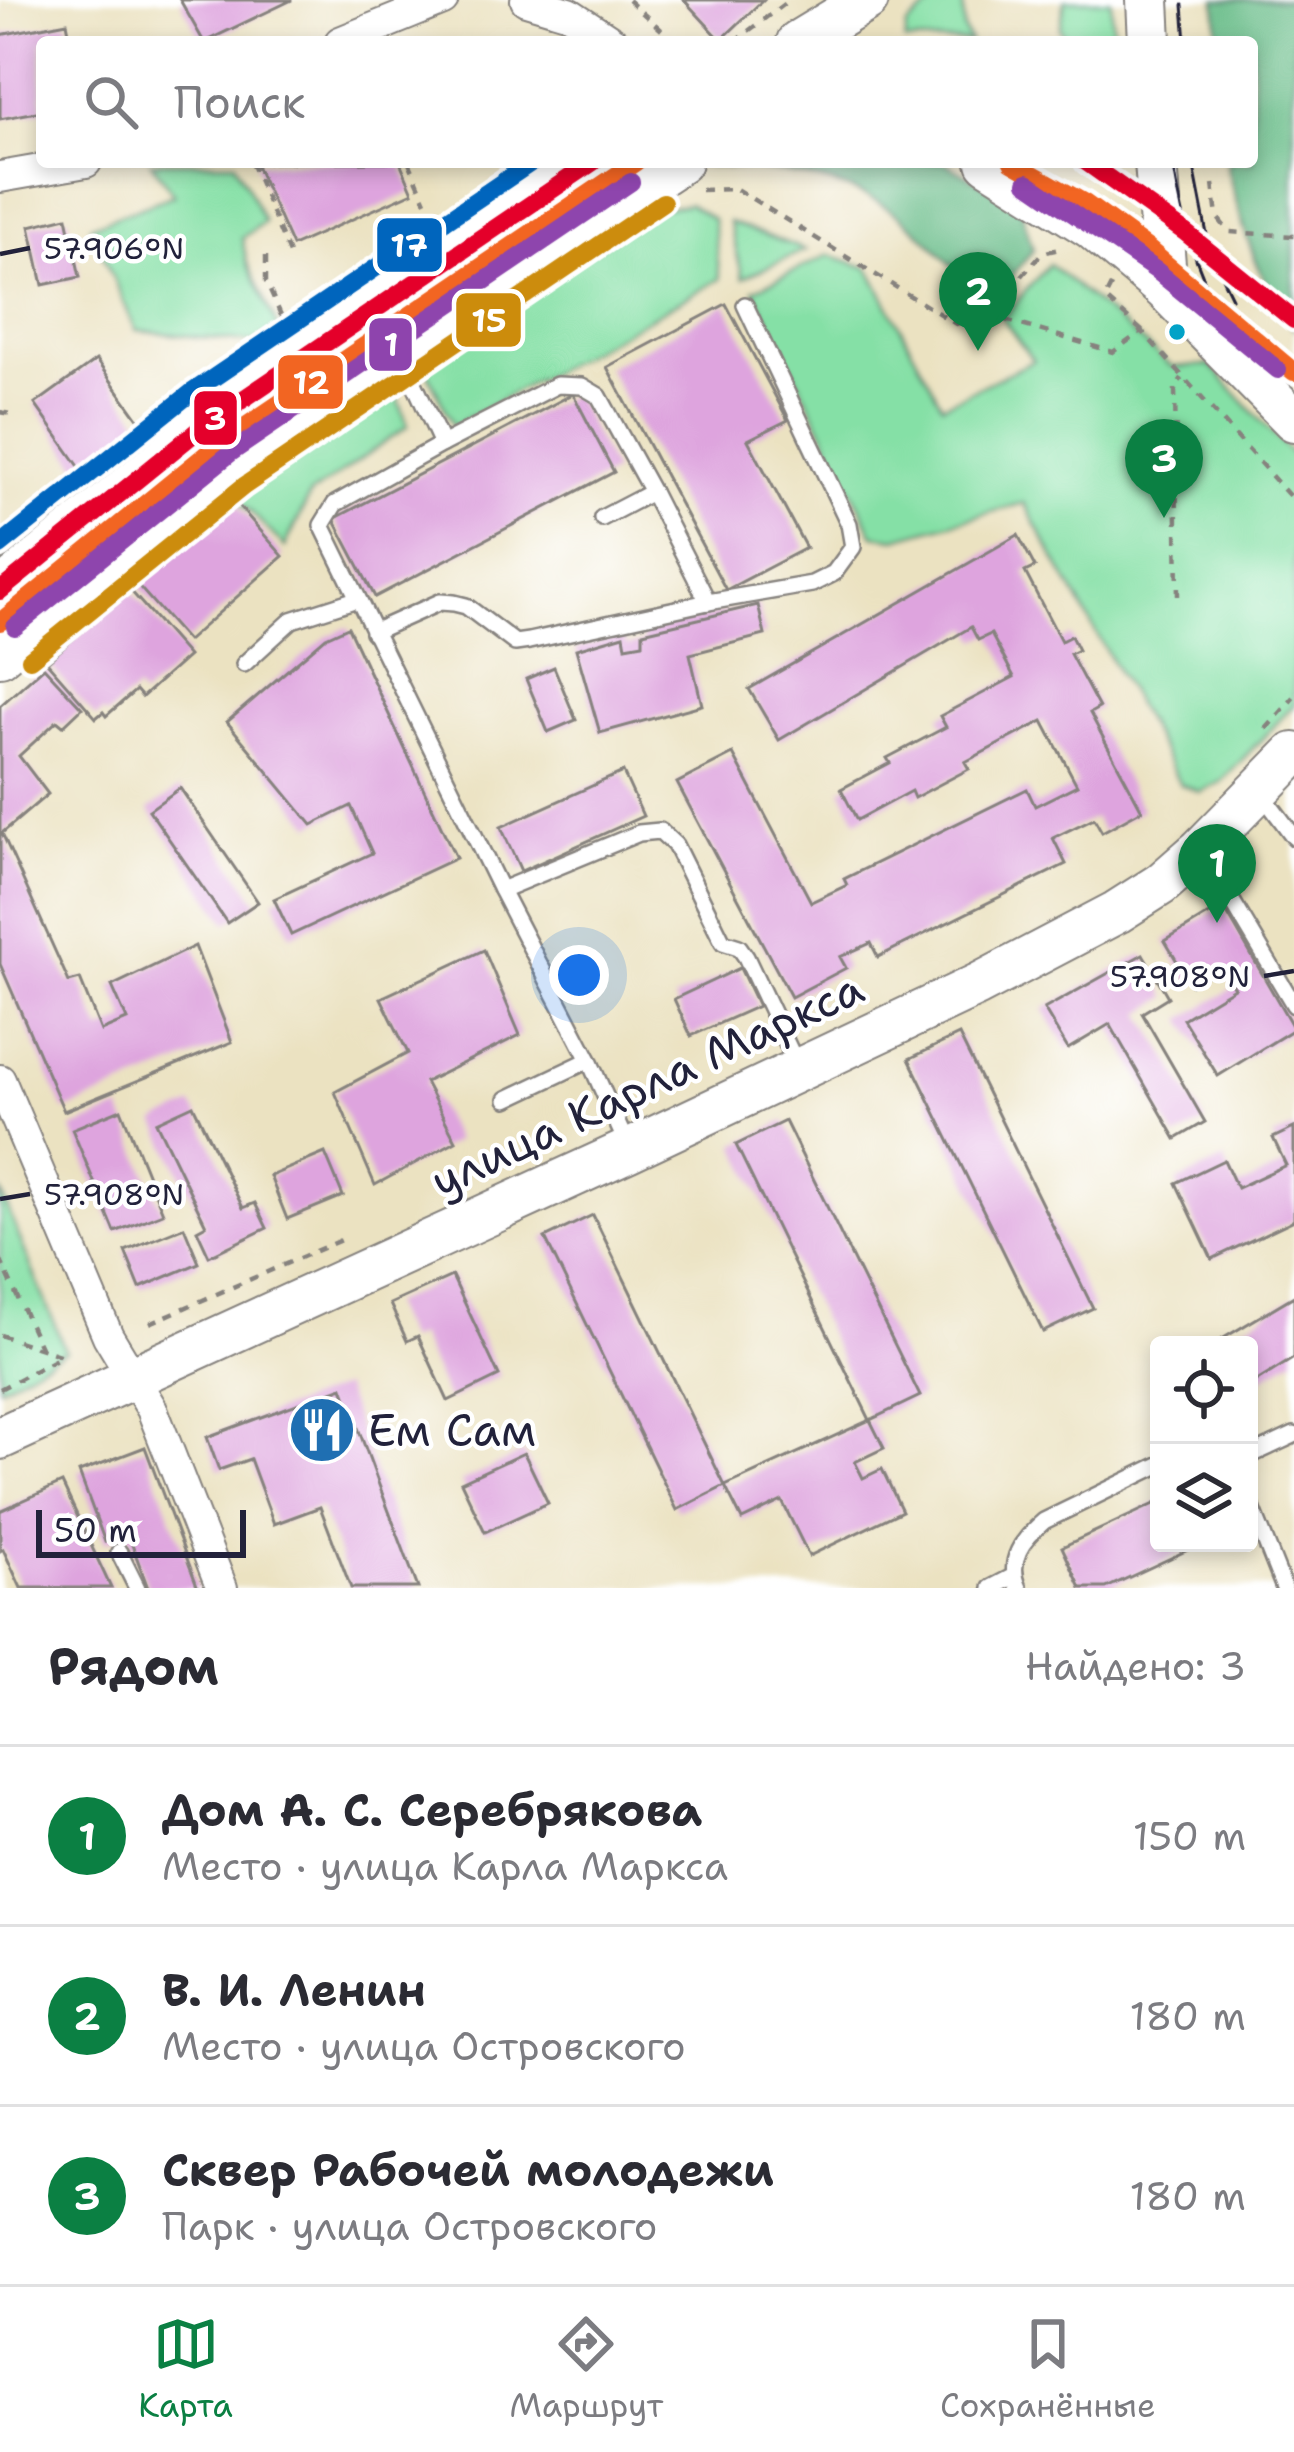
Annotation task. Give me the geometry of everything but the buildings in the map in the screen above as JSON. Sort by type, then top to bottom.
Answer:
[{"type":"main road","points":[[808,36],[868,0]]},
{"type":"main road","points":[[1148,0],[1150,36]]},
{"type":"main road","points":[[0,591],[264,377],[577,168]]},
{"type":"main road","points":[[998,168],[1091,227],[1166,290],[1294,421]]},
{"type":"main road","points":[[0,655],[159,519],[290,419],[686,176]]},
{"type":"main road","points":[[1142,176],[1166,290]]},
{"type":"main road","name":"улица Карла Маркса","points":[[0,1438],[800,1070],[1118,912],[1161,884],[1260,792],[1278,743]]},
{"type":"street","points":[[355,36],[442,0]]},
{"type":"street","points":[[526,0],[569,14],[604,36]]},
{"type":"street","points":[[0,177],[52,168]]},
{"type":"street","points":[[0,1080],[108,1336],[152,1409],[222,1588]]},
{"type":"lane","points":[[373,632],[440,602],[466,607],[514,643],[812,584],[834,573],[853,547],[849,524],[745,305]]},
{"type":"lane","points":[[404,359],[442,444]]},
{"type":"lane","points":[[629,1150],[589,1060],[322,525],[335,504],[442,444],[557,385],[582,386],[599,396],[708,602]]},
{"type":"lane","points":[[602,518],[652,492]]},
{"type":"lane","points":[[244,664],[292,620],[357,599]]},
{"type":"lane","points":[[1260,792],[1294,837]]},
{"type":"lane","points":[[501,890],[639,833],[660,831],[675,845],[720,937],[739,947],[746,957],[800,1070]]},
{"type":"lane","points":[[1201,849],[1294,1005]]},
{"type":"lane","points":[[507,1099],[589,1060]]},
{"type":"lane","points":[[1258,1452],[1294,1435]]},
{"type":"lane","points":[[991,1588],[1017,1582],[1021,1543],[1044,1521],[1150,1469]]},
{"type":"lane","points":[[1258,1523],[1284,1588]]},
{"type":"lane","points":[[119,1552],[137,1588]]},
{"type":"path","points":[[628,0],[668,36]]},
{"type":"path","points":[[742,36],[789,0]]},
{"type":"path","points":[[253,168],[292,261]]},
{"type":"path","points":[[412,168],[426,201]]},
{"type":"path","points":[[1112,168],[1142,176]]},
{"type":"path","points":[[686,176],[736,189],[956,324],[988,315],[1113,352],[1142,331]]},
{"type":"path","points":[[1213,184],[1217,217],[1229,232],[1294,236]]},
{"type":"path","points":[[988,315],[1042,253],[1076,245]]},
{"type":"path","points":[[266,256],[268,290],[287,330]]},
{"type":"path","points":[[1105,298],[1142,331],[1294,501]]},
{"type":"path","points":[[1178,596],[1174,388],[1182,378]]},
{"type":"path","points":[[0,412],[16,416]]},
{"type":"path","points":[[1278,743],[1294,697]]},
{"type":"path","points":[[150,1323],[360,1233]]},
{"type":"path","points":[[0,1259],[41,1349]]},
{"type":"path","points":[[0,1335],[62,1356],[0,1389]]},
{"type":"green space","points":[[939,0],[963,0],[967,36],[906,36],[907,26]]},
{"type":"green space","points":[[1065,0],[1111,0],[1114,36],[1066,36],[1060,29]]},
{"type":"green space","points":[[1216,0],[1294,0],[1294,328],[1261,272],[1228,171],[1258,168],[1258,36],[1219,36]]},
{"type":"green space","points":[[155,168],[238,168],[264,222],[242,238],[247,263],[278,328],[253,343],[136,330],[90,226],[174,195]]},
{"type":"green space","points":[[734,168],[954,168],[1020,206],[1033,250],[988,305],[923,236],[878,202],[809,177]]},
{"type":"green space","points":[[689,204],[713,219],[720,279],[453,426],[422,360],[657,209]]},
{"type":"green space","points":[[729,222],[805,250],[743,278]]},
{"type":"green space","points":[[829,255],[869,268],[942,405],[1033,361],[1002,318],[1049,264],[1172,367],[1210,365],[1294,457],[1294,705],[1221,782],[1200,792],[1180,784],[1024,503],[896,538],[874,535],[754,290]]},
{"type":"green space","points":[[393,384],[408,426],[310,495],[285,547],[228,489]]},
{"type":"green space","points":[[0,1190],[65,1350],[0,1387]]},
{"type":"tram line","points":[[1183,5],[1186,36]]},
{"type":"tram line","name":"3","points":[[0,591],[202,427],[584,168]]},
{"type":"tram line","name":"3","points":[[1094,168],[1186,233],[1294,320]]},
{"type":"tram line","points":[[1174,168],[1189,239],[1220,310]]},
{"type":"tram line","points":[[1194,168],[1211,255],[1232,298]]},
{"type":"transit line","name":"17","points":[[0,546],[191,393],[523,168]]},
{"type":"transit line","name":"12","points":[[0,622],[215,447],[627,168]]},
{"type":"transit line","name":"12","points":[[1023,168],[1085,203],[1146,247],[1294,372]]},
{"type":"transit line","name":"1","points":[[15,627],[232,452],[631,182]]},
{"type":"transit line","name":"1","points":[[1027,182],[1157,271],[1278,370]]},
{"type":"transit line","name":"15","points":[[30,659],[244,486],[663,202]]},
{"type":"place","name":"В. И. Ленин","points":[[978,351]]},
{"type":"place","name":"Сквер Рабочей молодежи","points":[[1164,518]]},
{"type":"place","name":"Дом А. С. Серебрякова","points":[[1217,923]]},
{"type":"place","name":"Ем Сам","points":[[322,1430]]}]
